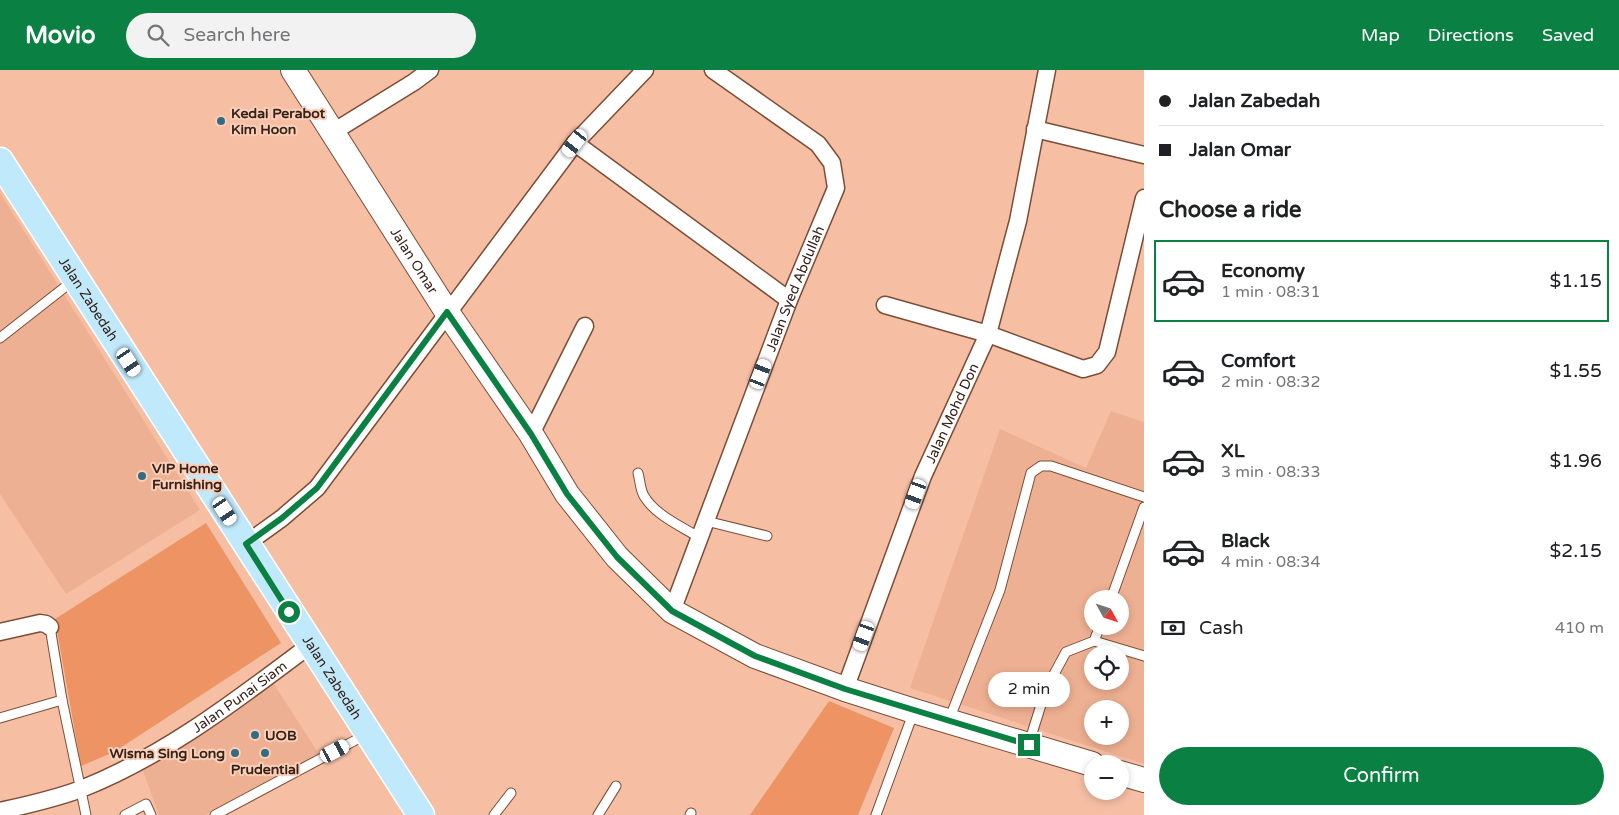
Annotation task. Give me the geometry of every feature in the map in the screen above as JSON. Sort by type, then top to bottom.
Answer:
[{"type":"main road","name":"Jalan Zabedah","points":[[0,161],[421,815]]},
{"type":"street","name":"Jalan Omar","points":[[293,70],[447,312],[531,434],[567,494],[617,557],[672,611],[755,656],[845,689],[1084,762]]},
{"type":"street","points":[[333,132],[430,70]]},
{"type":"street","points":[[246,544],[282,518],[317,488],[575,143],[645,70]]},
{"type":"street","name":"Jalan Syed Abdullah","points":[[672,611],[789,300],[836,188],[832,163],[818,144],[713,70]]},
{"type":"street","name":"Jalan Mohd Don","points":[[845,689],[923,476],[988,334],[1018,221],[1047,70]]},
{"type":"street","points":[[1035,129],[1144,155]]},
{"type":"street","points":[[575,143],[789,300]]},
{"type":"street","points":[[885,305],[988,334],[1083,369],[1097,365],[1107,352],[1144,198]]},
{"type":"street","points":[[531,434],[585,326]]},
{"type":"street","points":[[0,632],[40,623],[50,627]]},
{"type":"street","name":"Jalan Punai Siam","points":[[0,811],[35,809],[117,773],[181,736],[267,678],[310,645]]},
{"type":"street","points":[[1129,776],[1144,780]]},
{"type":"lane","points":[[0,338],[75,279]]},
{"type":"lane","points":[[949,720],[1000,590],[1030,473],[1041,466],[1051,466],[1144,498]]},
{"type":"lane","points":[[638,473],[643,494],[651,505],[660,513],[700,538]]},
{"type":"lane","points":[[1114,590],[1144,508]]},
{"type":"lane","points":[[706,522],[767,536]]},
{"type":"lane","points":[[50,627],[62,700],[86,815]]},
{"type":"lane","points":[[1094,641],[1096,635]]},
{"type":"lane","points":[[1029,745],[1046,689],[1066,652],[1094,641],[1144,656]]},
{"type":"lane","points":[[0,718],[62,700]]},
{"type":"lane","points":[[876,815],[914,711]]},
{"type":"lane","points":[[215,815],[369,733]]},
{"type":"lane","points":[[598,815],[616,786]]},
{"type":"lane","points":[[494,815],[511,793]]},
{"type":"lane","points":[[125,815],[146,804],[151,815]]},
{"type":"shaded area","points":[[0,193],[200,510],[66,594],[0,494]]},
{"type":"shaded area","points":[[1111,411],[1144,422],[1144,764],[1129,759],[1129,755],[1116,755],[1086,745],[1129,745],[1129,700],[1084,700],[1084,745],[910,688],[1000,429],[1086,468]]},
{"type":"shaded area","points":[[206,523],[281,643],[114,752],[81,766],[55,619]]},
{"type":"shaded area","name":"Wisma Sing Long","points":[[272,681],[319,754],[205,815],[159,815],[142,768]]},
{"type":"shaded area","points":[[829,701],[894,728],[858,815],[750,815]]},
{"type":"place","name":"Kedai Perabot Kim Hoon","points":[[221,121]]},
{"type":"place","name":"VIP Home Furnishing","points":[[142,476]]},
{"type":"place","name":"UOB","points":[[255,735]]},
{"type":"place","name":"Wisma Sing Long","points":[[235,753]]},
{"type":"place","name":"Prudential","points":[[265,753]]},
{"type":"route","points":[[289,612],[246,544],[282,518],[317,488],[447,312],[531,434],[567,494],[617,557],[672,611],[755,656],[845,689],[1029,745]]}]
